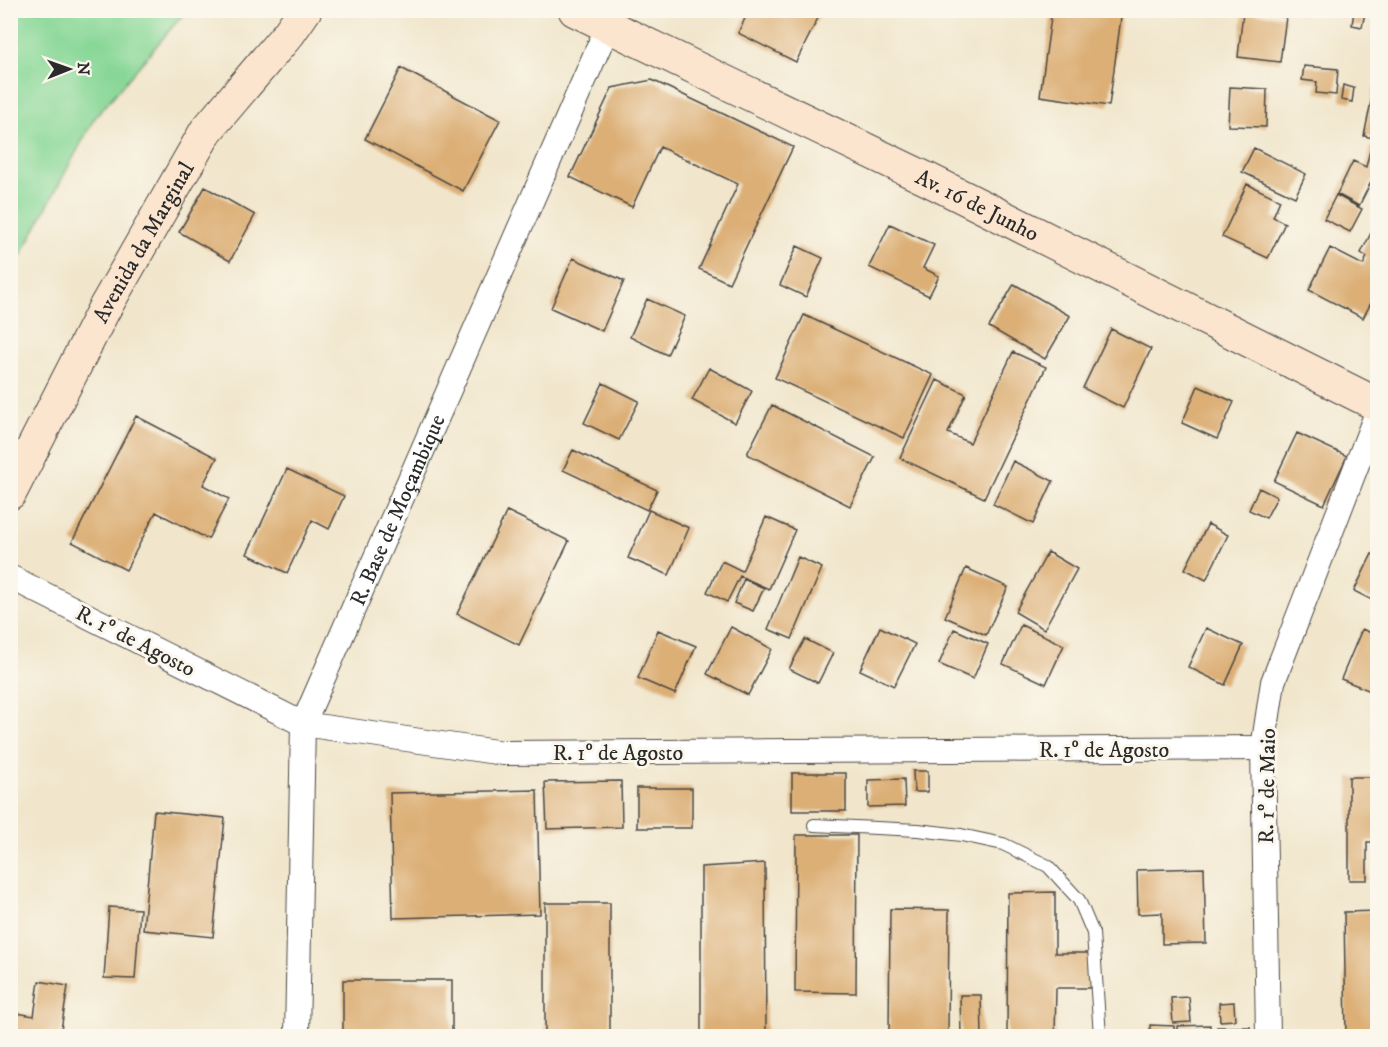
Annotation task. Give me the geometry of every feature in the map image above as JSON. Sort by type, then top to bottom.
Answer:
[{"type":"street","name":"Avenida da Marginal","points":[[10,493],[104,311],[206,131],[289,33],[305,10]]},
{"type":"street","name":"Av. 16 de Junho","points":[[575,10],[612,19],[1377,405]]},
{"type":"street","name":"R. Base de Moçambique","points":[[297,1036],[303,724],[612,19]]},
{"type":"street","name":"R. 1º de Maio","points":[[1268,1036],[1263,748],[1273,682],[1377,410]]},
{"type":"street","name":"R. 1º de Agosto","points":[[10,577],[303,724],[503,753],[1263,748]]},
{"type":"lane","points":[[814,825],[918,830],[961,836],[1003,844],[1048,866],[1079,900],[1093,933],[1100,1036]]},
{"type":"green space","points":[[11,10],[186,11],[94,119],[11,274]]},
{"type":"building","points":[[749,10],[819,10],[821,12],[796,62],[738,33]]},
{"type":"building","points":[[1052,10],[1122,10],[1109,106],[1040,96]]},
{"type":"building","points":[[1354,11],[1365,13],[1362,27],[1352,25]]},
{"type":"building","points":[[1243,12],[1286,17],[1280,62],[1238,57]]},
{"type":"building","points":[[1304,66],[1338,69],[1336,95],[1316,93],[1317,82],[1302,80]]},
{"type":"building","points":[[401,68],[500,120],[463,191],[365,139]]},
{"type":"building","points":[[652,80],[793,147],[729,283],[699,269],[738,184],[660,147],[632,207],[570,177],[612,88]]},
{"type":"building","points":[[1343,85],[1354,88],[1352,102],[1341,100]]},
{"type":"building","points":[[1230,87],[1267,89],[1266,127],[1228,126]]},
{"type":"building","points":[[1374,87],[1378,88],[1378,139],[1364,136]]},
{"type":"building","points":[[1371,146],[1378,148],[1378,181],[1372,180],[1359,206],[1337,194],[1353,161],[1366,167]]},
{"type":"building","points":[[1254,148],[1306,174],[1295,197],[1242,172]]},
{"type":"building","points":[[1247,184],[1280,200],[1273,217],[1285,223],[1268,258],[1222,237]]},
{"type":"building","points":[[205,187],[255,215],[230,261],[179,232]]},
{"type":"building","points":[[1336,195],[1362,209],[1350,232],[1324,219]]},
{"type":"building","points":[[890,224],[934,245],[923,268],[939,276],[929,296],[869,267]]},
{"type":"building","points":[[1372,231],[1378,234],[1378,290],[1363,318],[1309,290],[1330,248],[1363,265],[1367,257],[1361,253]]},
{"type":"building","points":[[797,246],[823,258],[806,297],[780,285]]},
{"type":"building","points":[[573,258],[624,281],[602,331],[551,308]]},
{"type":"building","points":[[1014,284],[1070,316],[1045,359],[989,327]]},
{"type":"building","points":[[647,299],[685,316],[667,355],[630,337]]},
{"type":"building","points":[[804,315],[933,375],[904,438],[775,378]]},
{"type":"building","points":[[1111,329],[1151,349],[1123,408],[1083,388]]},
{"type":"building","points":[[1013,352],[1046,367],[984,498],[900,458],[937,380],[966,394],[948,433],[970,443]]},
{"type":"building","points":[[709,368],[752,391],[735,423],[692,400]]},
{"type":"building","points":[[603,383],[639,401],[619,440],[584,423]]},
{"type":"building","points":[[1198,386],[1234,402],[1217,439],[1182,423]]},
{"type":"building","points":[[772,405],[875,457],[850,506],[747,454]]},
{"type":"building","points":[[136,416],[217,458],[203,485],[229,499],[208,539],[156,512],[126,570],[72,542]]},
{"type":"building","points":[[1297,433],[1347,456],[1324,505],[1274,481]]},
{"type":"building","points":[[573,450],[657,490],[647,510],[563,470]]},
{"type":"building","points":[[1013,461],[1053,481],[1033,524],[993,504]]},
{"type":"building","points":[[287,469],[344,496],[329,529],[312,520],[287,573],[247,554]]},
{"type":"building","points":[[1259,488],[1277,497],[1266,518],[1249,510]]},
{"type":"building","points":[[649,510],[689,528],[669,575],[628,558]]},
{"type":"building","points":[[507,511],[569,541],[519,645],[457,614]]},
{"type":"building","points":[[766,517],[795,530],[769,589],[740,576],[727,602],[707,592],[722,561],[742,571]]},
{"type":"building","points":[[1208,524],[1228,535],[1206,580],[1185,569]]},
{"type":"building","points":[[1048,552],[1077,569],[1044,629],[1015,612]]},
{"type":"building","points":[[1372,554],[1378,556],[1378,588],[1372,600],[1354,591]]},
{"type":"building","points":[[798,557],[822,568],[792,639],[768,629]]},
{"type":"building","points":[[966,568],[1008,587],[986,635],[945,617]]},
{"type":"building","points":[[744,579],[764,588],[753,611],[734,603]]},
{"type":"building","points":[[1021,625],[1064,645],[1046,684],[1003,664]]},
{"type":"building","points":[[731,627],[772,649],[748,695],[707,674]]},
{"type":"building","points":[[880,627],[915,644],[894,686],[860,670]]},
{"type":"building","points":[[1206,628],[1243,645],[1225,685],[1188,667]]},
{"type":"building","points":[[954,629],[988,644],[973,679],[939,664]]},
{"type":"building","points":[[1362,629],[1378,636],[1378,694],[1341,679]]},
{"type":"building","points":[[658,630],[696,646],[675,694],[638,678]]},
{"type":"building","points":[[805,639],[833,653],[818,683],[789,669]]},
{"type":"building","points":[[913,771],[928,771],[928,792],[914,792]]},
{"type":"building","points":[[792,773],[846,773],[846,811],[792,811]]},
{"type":"building","points":[[1349,777],[1378,777],[1378,842],[1367,842],[1367,880],[1349,880]]},
{"type":"building","points":[[904,779],[905,806],[868,807],[868,780]]},
{"type":"building","points":[[621,781],[622,827],[547,829],[545,782]]},
{"type":"building","points":[[637,788],[692,788],[692,828],[637,828]]},
{"type":"building","points":[[537,790],[540,914],[393,918],[390,793]]},
{"type":"building","points":[[154,811],[225,818],[213,937],[143,930]]},
{"type":"building","points":[[796,835],[857,835],[856,993],[795,992]]},
{"type":"building","points":[[765,863],[766,1036],[701,1036],[701,867]]},
{"type":"building","points":[[1204,868],[1206,943],[1162,944],[1162,913],[1138,914],[1137,870]]},
{"type":"building","points":[[1055,892],[1055,953],[1092,953],[1092,988],[1056,988],[1055,1036],[1007,1036],[1008,893]]},
{"type":"building","points":[[545,903],[610,903],[610,1036],[545,1036]]},
{"type":"building","points":[[109,907],[140,909],[135,979],[104,978]]},
{"type":"building","points":[[890,909],[949,910],[948,1036],[889,1036]]},
{"type":"building","points":[[1378,911],[1378,1036],[1346,1036],[1344,912]]},
{"type":"building","points":[[343,980],[452,980],[452,1034],[343,1036]]},
{"type":"building","points":[[39,981],[68,986],[60,1036],[10,1036],[10,1012],[34,1016]]},
{"type":"building","points":[[960,995],[981,995],[982,1036],[961,1036]]},
{"type":"building","points":[[1189,997],[1191,1022],[1173,1023],[1171,998]]},
{"type":"building","points":[[1234,1002],[1235,1020],[1220,1021],[1219,1003]]},
{"type":"building","points":[[1150,1025],[1174,1026],[1174,1036],[1150,1036]]},
{"type":"building","points":[[1210,1025],[1210,1036],[1177,1036],[1177,1026]]},
{"type":"building","points":[[1217,1027],[1250,1027],[1250,1036],[1217,1036]]}]
